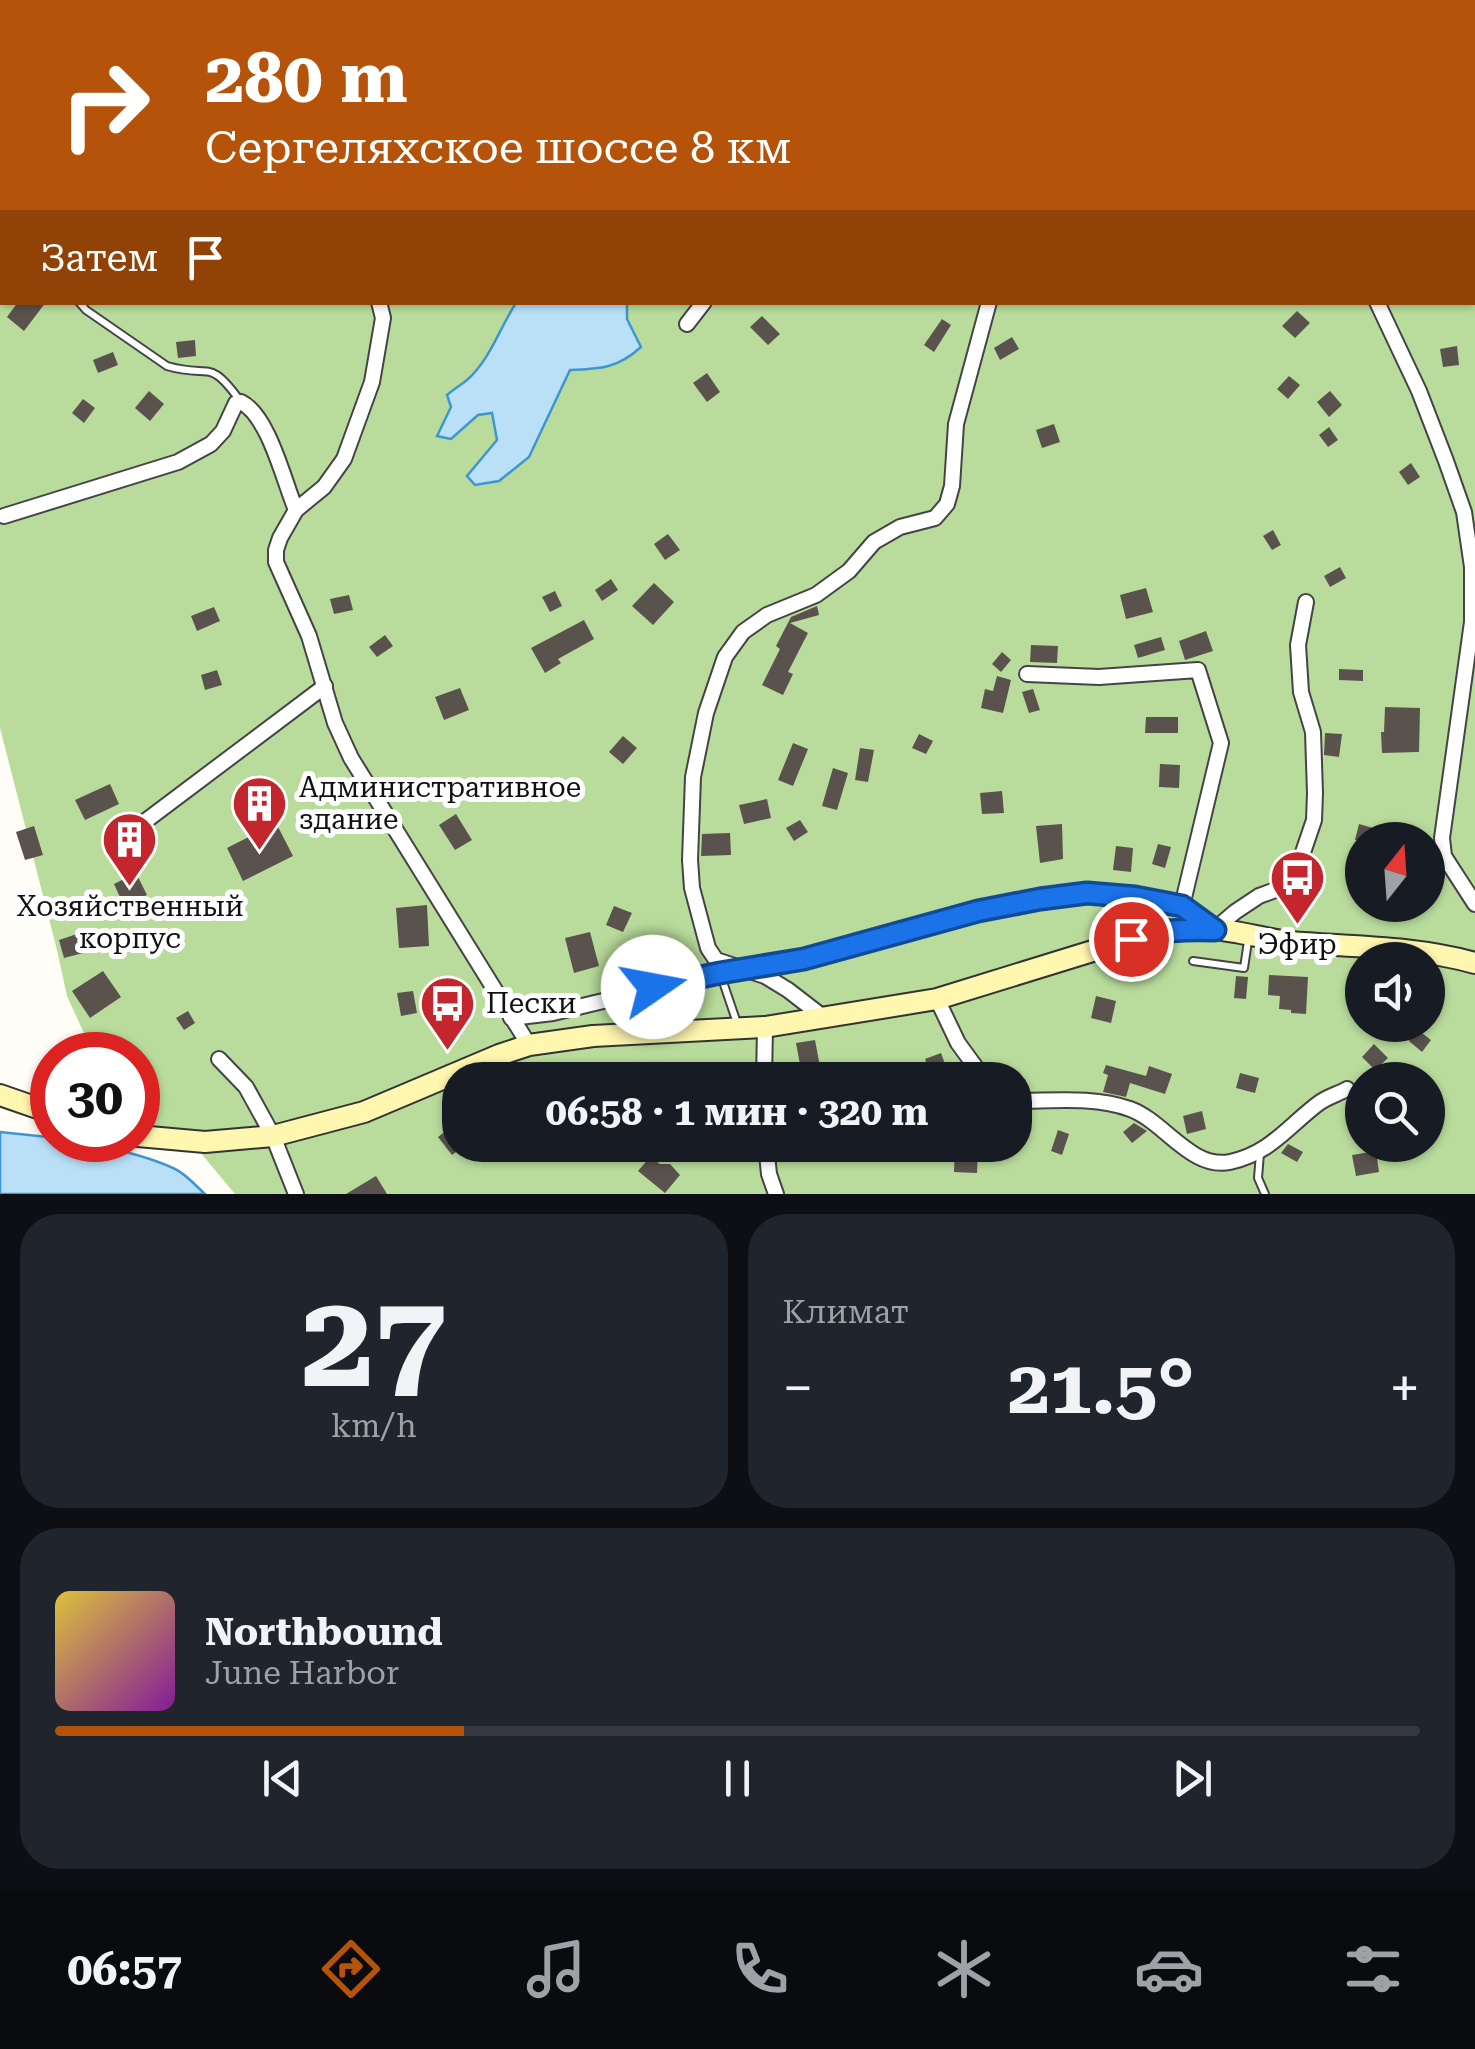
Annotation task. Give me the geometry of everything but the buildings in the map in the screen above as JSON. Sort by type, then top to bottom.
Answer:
[{"type":"main road","points":[[160,1138],[205,1142],[273,1136],[364,1112],[528,1046],[594,1036],[765,1027],[936,998],[1151,933],[1215,930],[1285,941],[1443,954],[1475,963]]},
{"type":"main road","points":[[0,1095],[30,1105]]},
{"type":"street","points":[[380,305],[383,318],[372,382],[344,460],[324,487],[296,510],[280,538],[276,562],[308,636],[335,723],[351,758],[528,1046]]},
{"type":"street","points":[[687,324],[702,305]]},
{"type":"street","points":[[824,1017],[765,976],[716,960],[708,948],[692,888],[690,860],[693,777],[706,713],[725,657],[743,632],[767,615],[816,595],[848,571],[874,542],[900,528],[936,518],[948,504],[956,424],[988,305]]},
{"type":"street","points":[[1378,305],[1446,460],[1464,512],[1473,565],[1472,622],[1442,838],[1444,856],[1475,904]]},
{"type":"street","points":[[4,516],[178,462],[212,444],[236,403],[242,402],[250,408],[276,450],[296,510]]},
{"type":"street","points":[[511,1018],[567,1010],[720,973],[804,959],[978,911],[1087,893],[1182,906],[1215,930],[1260,896],[1289,884],[1314,820],[1313,732],[1302,692],[1298,645],[1306,602]]},
{"type":"street","points":[[1027,674],[1099,677],[1198,670],[1221,743],[1182,906]]},
{"type":"street","points":[[119,840],[325,686]]},
{"type":"street","points":[[936,998],[972,1062]]},
{"type":"street","points":[[764,1062],[765,1027]]},
{"type":"street","points":[[219,1059],[246,1087],[273,1136],[296,1194]]},
{"type":"street","points":[[1032,1101],[1087,1100],[1132,1109],[1212,1163],[1260,1152],[1321,1102],[1345,1091]]},
{"type":"street","points":[[768,1162],[776,1194]]},
{"type":"lane","points":[[82,305],[167,366],[217,373],[242,402]]},
{"type":"lane","points":[[1192,961],[1244,968],[1250,934]]},
{"type":"lane","points":[[720,973],[739,1028]]},
{"type":"lane","points":[[1260,1152],[1258,1178],[1265,1194]]},
{"type":"green space","points":[[0,305],[1475,305],[1475,1194],[235,1194],[189,1139],[160,1134],[160,1032],[83,1032],[67,996],[0,728]]},
{"type":"water","points":[[515,305],[627,305],[627,319],[641,347],[608,366],[570,370],[529,457],[499,481],[475,485],[467,476],[497,440],[492,413],[478,415],[451,439],[437,436],[451,407],[447,395],[482,363]]},
{"type":"water","points":[[0,1132],[30,1135],[30,1162],[156,1162],[179,1171],[205,1194],[0,1194]]},
{"type":"place","name":"Административное здание","points":[[260,852]]},
{"type":"place","name":"Хозяйственный корпус","points":[[130,889]]},
{"type":"place","name":"Эфир","points":[[1297,927]]},
{"type":"place","name":"Пески","points":[[447,1052]]},
{"type":"route","points":[[653,987],[804,959],[978,911],[1087,893],[1182,906],[1215,930],[1188,929],[1131,939]]}]
